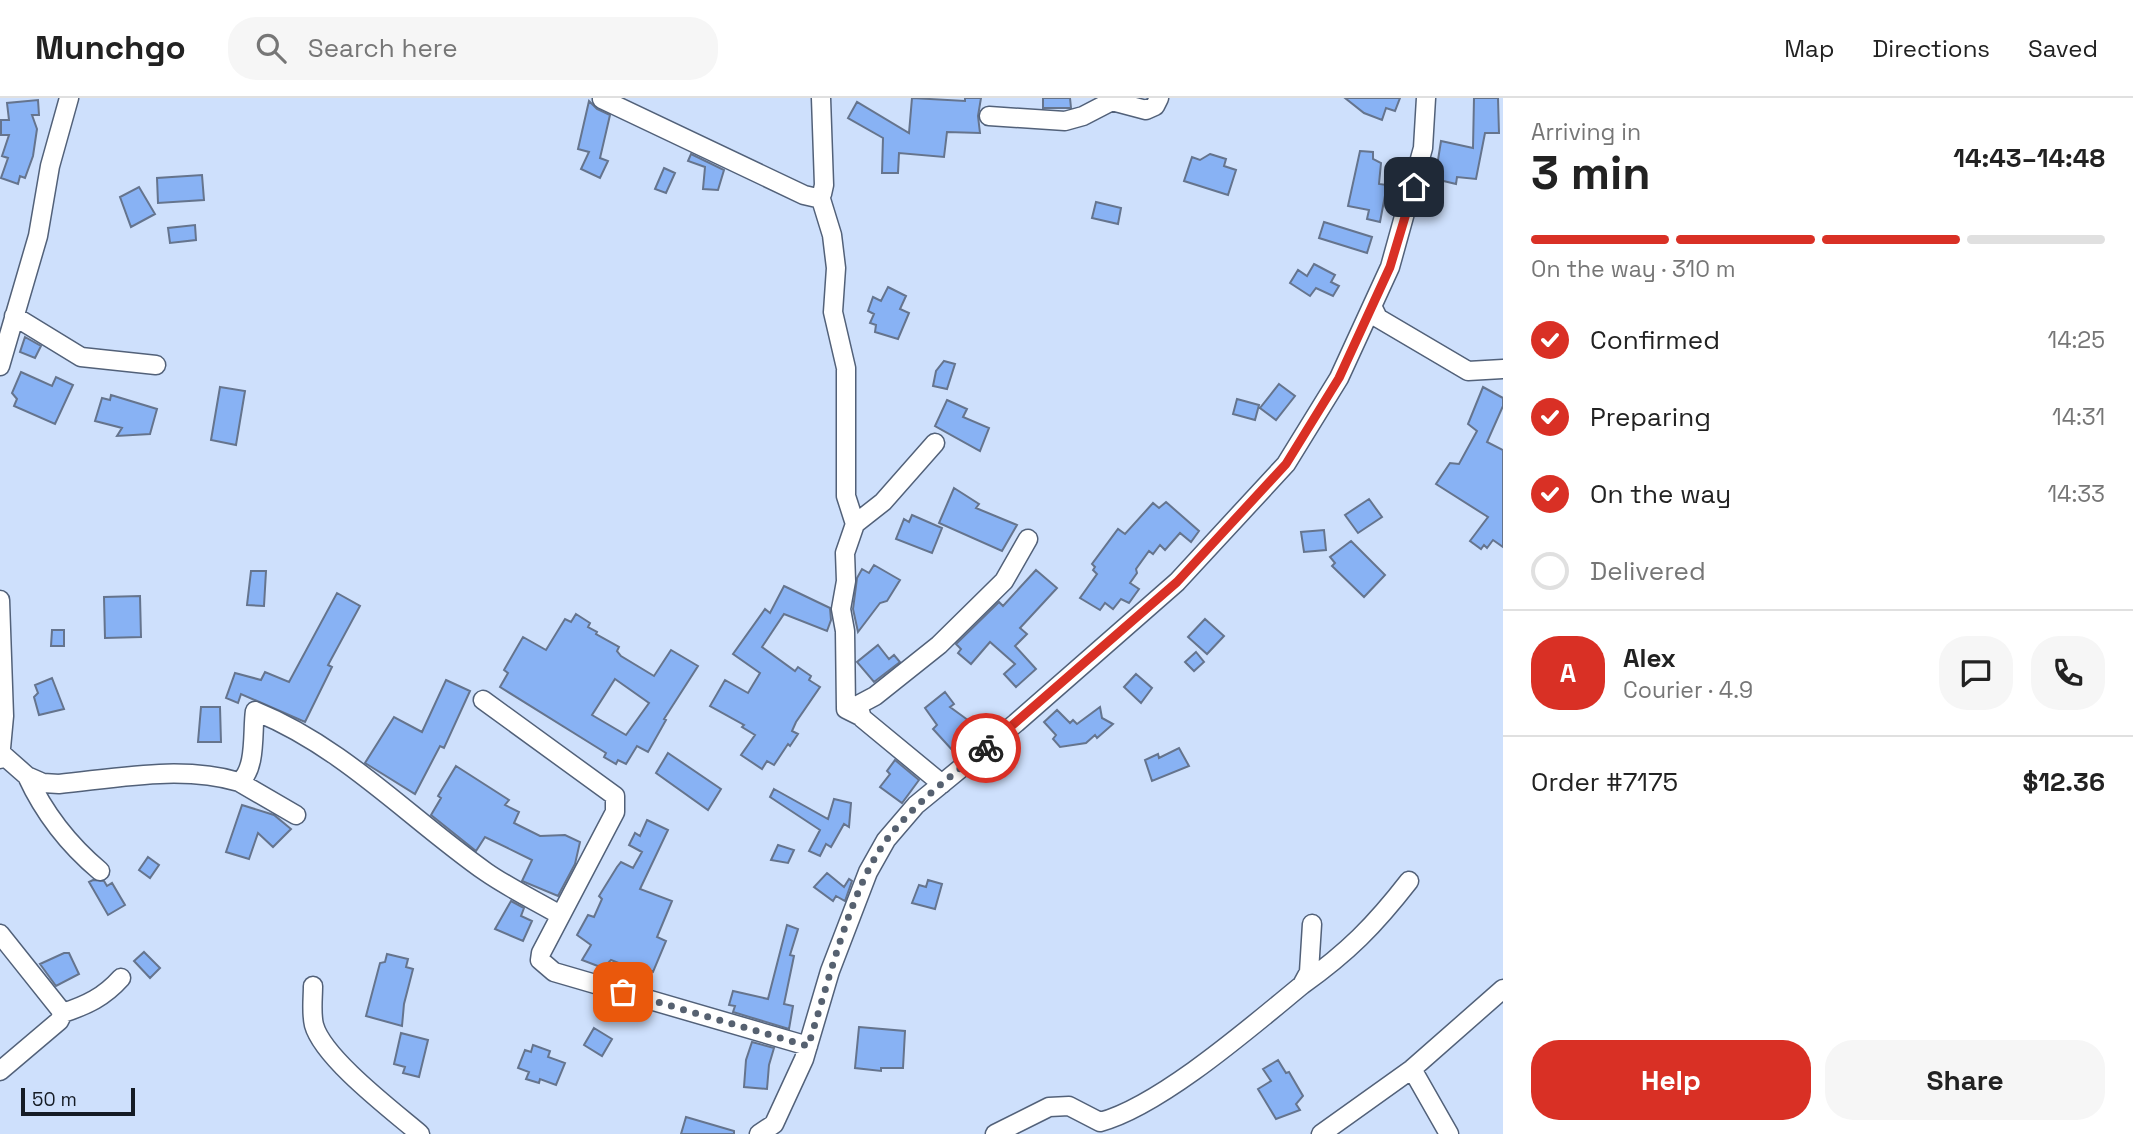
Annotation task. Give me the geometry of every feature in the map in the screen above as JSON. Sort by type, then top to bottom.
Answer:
[{"type":"street","points":[[0,366],[38,236],[50,166],[69,98]]},
{"type":"street","points":[[821,98],[824,185],[820,196],[832,235],[836,268],[833,312],[846,368],[846,496],[855,524]]},
{"type":"street","points":[[989,116],[1065,121],[1083,116],[1112,101],[1146,110],[1156,106],[1159,98]]},
{"type":"street","points":[[770,1131],[808,1046],[830,971],[867,872],[886,840],[916,805],[1160,598],[1286,464],[1339,378],[1390,267],[1423,148],[1426,98]]},
{"type":"street","points":[[603,99],[804,195],[811,198],[820,196]]},
{"type":"street","points":[[1372,306],[1378,318],[1468,371],[1503,369]]},
{"type":"street","points":[[14,316],[81,357],[156,365]]},
{"type":"street","points":[[934,443],[883,502],[855,524],[845,553],[846,581],[841,609],[845,631],[846,709],[860,716],[942,784]]},
{"type":"street","points":[[860,716],[858,709],[861,701],[875,696],[939,645],[1004,581],[1028,539]]},
{"type":"street","points":[[0,600],[4,716],[0,759]]},
{"type":"street","points":[[483,700],[615,796],[615,812],[560,915],[540,960],[554,972],[808,1046]]},
{"type":"street","points":[[239,782],[243,779],[251,757],[256,711],[314,741],[376,783],[487,872],[560,915]]},
{"type":"street","points":[[1,753],[27,776],[43,783],[59,784],[184,773],[212,774],[239,782],[296,815]]},
{"type":"street","points":[[27,776],[38,799],[76,851],[100,871]]},
{"type":"street","points":[[995,1134],[1049,1107],[1069,1107],[1100,1122],[1125,1116],[1173,1084],[1357,943],[1376,924],[1409,881]]},
{"type":"street","points":[[1302,985],[1309,972],[1312,924]]},
{"type":"street","points":[[0,934],[63,1013]]},
{"type":"street","points":[[0,1071],[59,1021],[63,1013],[89,1005],[109,991],[121,978]]},
{"type":"street","points":[[313,986],[314,1026],[335,1057],[349,1073],[420,1134]]},
{"type":"street","points":[[1321,1134],[1412,1069],[1503,989]]},
{"type":"street","points":[[1412,1069],[1449,1134]]},
{"type":"building","points":[[912,98],[965,101],[965,98],[981,98],[978,116],[980,133],[947,132],[944,157],[899,153],[898,173],[882,173],[883,138],[848,118],[857,102],[909,133]]},
{"type":"building","points":[[1043,98],[1070,98],[1071,108],[1043,108]]},
{"type":"building","points":[[1345,98],[1400,98],[1395,111],[1386,108],[1382,120],[1364,113]]},
{"type":"building","points":[[1474,98],[1498,98],[1499,133],[1485,133],[1476,179],[1457,177],[1456,184],[1435,179],[1441,141],[1473,148]]},
{"type":"building","points":[[38,100],[39,115],[32,115],[37,129],[33,156],[25,178],[20,176],[18,184],[1,178],[8,158],[2,156],[9,135],[1,135],[1,120],[9,120],[7,103]]},
{"type":"building","points":[[589,101],[597,109],[610,115],[600,158],[608,161],[600,178],[581,169],[589,152],[578,149]]},
{"type":"building","points":[[1360,151],[1373,152],[1373,159],[1381,163],[1379,184],[1387,185],[1380,222],[1367,219],[1369,210],[1348,206]]},
{"type":"building","points":[[691,154],[724,170],[718,190],[703,189],[705,167],[688,161]]},
{"type":"building","points":[[1210,154],[1226,159],[1224,166],[1236,170],[1228,195],[1184,181],[1192,157],[1200,160]]},
{"type":"building","points":[[664,168],[675,173],[666,193],[655,189]]},
{"type":"building","points":[[202,175],[204,200],[158,203],[157,178]]},
{"type":"building","points":[[139,187],[155,214],[131,227],[120,197]]},
{"type":"building","points":[[1096,202],[1121,208],[1118,224],[1092,218]]},
{"type":"building","points":[[1324,222],[1372,237],[1367,253],[1319,238]]},
{"type":"building","points":[[195,225],[196,240],[170,243],[168,228]]},
{"type":"building","points":[[1314,264],[1335,275],[1331,282],[1339,286],[1333,296],[1316,288],[1310,296],[1290,283],[1298,270],[1307,276]]},
{"type":"building","points":[[888,287],[906,296],[900,309],[909,313],[898,339],[875,332],[876,325],[870,323],[874,314],[868,311],[873,297],[881,301]]},
{"type":"building","points":[[25,337],[41,346],[35,358],[20,352]]},
{"type":"building","points":[[944,361],[955,364],[947,389],[933,386],[936,371]]},
{"type":"building","points":[[21,372],[52,386],[56,377],[73,385],[55,424],[14,406],[17,399],[12,393]]},
{"type":"building","points":[[1279,384],[1295,396],[1276,420],[1260,408]]},
{"type":"building","points":[[220,387],[245,391],[236,445],[211,440]]},
{"type":"building","points":[[1483,387],[1503,398],[1503,406],[1487,442],[1503,450],[1503,547],[1493,540],[1487,548],[1484,545],[1481,549],[1470,541],[1488,517],[1436,484],[1450,463],[1459,464],[1477,431],[1468,424]]},
{"type":"building","points":[[111,395],[157,409],[150,434],[117,436],[122,428],[95,421],[102,398],[110,400]]},
{"type":"building","points":[[1237,399],[1259,405],[1255,420],[1233,414]]},
{"type":"building","points":[[947,400],[967,409],[963,417],[989,428],[980,451],[935,426]]},
{"type":"building","points":[[954,488],[979,504],[976,508],[1017,525],[1002,551],[939,523]]},
{"type":"building","points":[[1369,499],[1382,517],[1358,533],[1345,515]]},
{"type":"building","points":[[1166,502],[1199,531],[1191,542],[1180,533],[1165,550],[1160,545],[1153,554],[1149,551],[1130,583],[1139,589],[1129,603],[1121,599],[1113,609],[1105,603],[1100,610],[1080,598],[1097,574],[1092,564],[1118,529],[1125,534],[1153,503],[1159,508]]},
{"type":"building","points":[[912,515],[942,528],[932,553],[896,539],[904,519],[909,522]]},
{"type":"building","points":[[1324,530],[1326,550],[1304,552],[1301,532]]},
{"type":"building","points":[[1351,541],[1385,575],[1364,597],[1332,566],[1335,563],[1330,557]]},
{"type":"building","points":[[874,565],[900,580],[887,601],[880,603],[858,632],[853,609],[857,578],[862,569],[869,573]]},
{"type":"building","points":[[1036,570],[1057,588],[1020,628],[1027,634],[1015,646],[1036,669],[1016,687],[1004,674],[1015,664],[990,642],[971,664],[958,653],[961,649],[956,644],[999,602],[1003,606]]},
{"type":"building","points":[[251,571],[266,571],[264,606],[247,605]]},
{"type":"building","points":[[784,586],[830,608],[831,620],[827,631],[784,614],[762,647],[795,671],[798,667],[811,676],[809,680],[820,687],[796,722],[792,731],[798,734],[790,746],[788,744],[774,765],[767,761],[762,769],[741,755],[755,735],[742,727],[744,725],[710,706],[725,680],[748,693],[760,673],[733,654],[765,609],[770,613]]},
{"type":"building","points":[[337,593],[360,606],[328,665],[332,667],[305,722],[241,694],[238,703],[226,698],[235,673],[261,680],[265,672],[289,682]]},
{"type":"building","points":[[140,596],[141,637],[105,638],[104,597]]},
{"type":"building","points":[[576,614],[590,623],[588,627],[597,632],[596,634],[619,647],[617,651],[621,656],[654,676],[671,650],[698,666],[664,719],[666,720],[648,752],[637,746],[626,764],[618,760],[616,764],[604,757],[606,753],[500,687],[508,673],[504,670],[523,637],[546,650],[565,619],[571,622]],"holes":[[[615,679],[649,703],[626,735],[592,715]]]},
{"type":"building","points":[[1205,619],[1224,636],[1207,654],[1188,637]]},
{"type":"building","points":[[52,630],[64,630],[64,646],[51,646]]},
{"type":"building","points":[[878,645],[889,659],[894,655],[900,662],[874,682],[857,662]]},
{"type":"building","points":[[1196,652],[1204,662],[1194,671],[1185,662]]},
{"type":"building","points":[[1136,674],[1152,688],[1141,703],[1124,687]]},
{"type":"building","points":[[52,678],[64,709],[39,715],[34,697],[38,693],[35,685]]},
{"type":"building","points":[[446,680],[470,691],[444,748],[440,746],[415,794],[365,763],[394,717],[422,732]]},
{"type":"building","points":[[945,692],[954,704],[950,707],[972,723],[965,730],[970,736],[954,752],[933,729],[937,725],[925,708]]},
{"type":"building","points":[[201,707],[220,707],[221,742],[198,742]]},
{"type":"building","points":[[1100,707],[1102,718],[1113,724],[1097,738],[1095,735],[1086,743],[1060,747],[1053,739],[1056,735],[1044,722],[1057,710],[1070,723],[1073,720],[1077,724]]},
{"type":"building","points":[[1179,748],[1189,766],[1152,781],[1145,760],[1158,754],[1159,758]]},
{"type":"building","points":[[668,753],[721,789],[708,810],[656,773]]},
{"type":"building","points":[[895,760],[919,780],[902,803],[880,787],[890,774],[887,771]]},
{"type":"building","points":[[456,766],[509,800],[505,805],[519,812],[514,823],[540,836],[565,835],[580,842],[575,864],[558,896],[522,881],[532,860],[485,837],[476,851],[431,815],[441,798],[438,796]]},
{"type":"building","points":[[774,789],[828,819],[834,799],[851,803],[849,827],[844,824],[831,847],[826,844],[820,856],[809,851],[820,830],[770,797]]},
{"type":"building","points":[[242,805],[274,815],[291,829],[273,847],[258,833],[249,859],[226,852]]},
{"type":"building","points":[[647,820],[668,830],[640,889],[672,901],[657,937],[666,941],[653,972],[643,967],[641,972],[611,960],[603,968],[582,960],[591,945],[577,935],[588,915],[594,917],[602,899],[599,896],[621,862],[633,868],[642,852],[629,845],[635,833],[640,836]]},
{"type":"building","points":[[778,845],[794,850],[788,863],[771,860]]},
{"type":"building","points":[[148,857],[159,865],[150,878],[139,870]]},
{"type":"building","points":[[827,873],[844,887],[849,879],[852,881],[845,901],[836,896],[833,901],[814,887]]},
{"type":"building","points":[[928,880],[942,884],[935,909],[912,903],[919,885],[926,887]]},
{"type":"building","points":[[104,881],[107,886],[112,883],[125,905],[108,915],[89,882]]},
{"type":"building","points":[[511,901],[524,908],[521,916],[532,921],[523,941],[495,929]]},
{"type":"building","points":[[787,925],[798,929],[790,955],[794,956],[784,1004],[793,1006],[789,1029],[733,1012],[735,1006],[729,1005],[733,991],[768,999]]},
{"type":"building","points":[[144,952],[160,968],[150,978],[134,961]]},
{"type":"building","points":[[69,953],[79,974],[56,986],[40,964]]},
{"type":"building","points":[[387,954],[408,959],[406,967],[413,969],[404,1004],[402,1026],[366,1016],[380,963],[385,962]]},
{"type":"building","points":[[859,1027],[905,1031],[903,1068],[881,1068],[881,1071],[855,1068]]},
{"type":"building","points":[[594,1028],[612,1039],[602,1056],[584,1045]]},
{"type":"building","points":[[401,1033],[428,1040],[419,1077],[403,1073],[405,1067],[394,1064]]},
{"type":"building","points":[[752,1042],[774,1048],[767,1089],[744,1087],[746,1060]]},
{"type":"building","points":[[533,1045],[550,1051],[548,1057],[565,1063],[556,1085],[540,1079],[539,1083],[526,1079],[529,1072],[518,1068],[525,1050],[531,1052]]},
{"type":"building","points":[[1278,1060],[1286,1073],[1289,1072],[1303,1096],[1296,1104],[1300,1110],[1276,1119],[1258,1089],[1271,1081],[1263,1069]]},
{"type":"building","points":[[686,1117],[734,1131],[734,1134],[681,1134]]},
{"type":"way so far","points":[[623,992],[808,1046],[830,971],[867,872],[886,840],[916,805],[986,748]]},
{"type":"route","points":[[986,748],[1177,582],[1286,464],[1339,378],[1390,267],[1414,187]]}]
